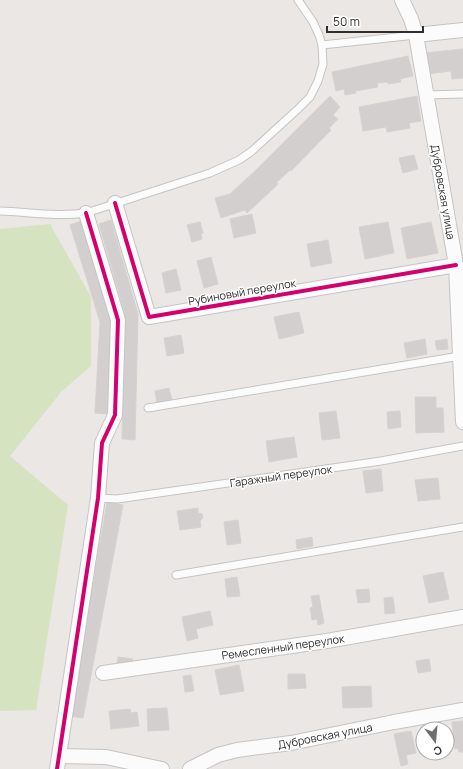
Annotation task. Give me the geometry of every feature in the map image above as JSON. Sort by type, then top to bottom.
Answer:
[{"type":"street","name":"Дубровская улица","points":[[402,0],[416,34],[456,265],[463,422]]},
{"type":"street","points":[[416,34],[463,30]]},
{"type":"street","name":"Рубиновый переулок","points":[[115,203],[149,317],[456,265]]},
{"type":"street","points":[[86,213],[118,320],[115,415],[102,443],[98,498],[58,762],[106,757],[162,769]]},
{"type":"street","name":"Ремесленный переулок","points":[[103,673],[327,641],[463,617]]},
{"type":"street","name":"Дубровская улица","points":[[190,769],[218,755],[237,750],[291,743],[394,722],[463,710]]},
{"type":"lane","points":[[0,211],[53,215],[86,213],[210,173],[239,160],[252,151],[310,97],[318,81],[323,64],[322,45],[314,22],[298,0]]},
{"type":"lane","points":[[322,45],[416,34]]},
{"type":"lane","points":[[426,95],[463,94]]},
{"type":"lane","points":[[148,408],[460,356]]},
{"type":"lane","name":"Гаражный переулок","points":[[98,498],[118,499],[374,462],[463,446]]},
{"type":"lane","points":[[176,575],[463,527]]},
{"type":"green space","points":[[50,224],[91,297],[91,366],[61,392],[10,456],[68,505],[36,710],[0,711],[0,229]]},
{"type":"building","points":[[463,49],[463,78],[452,79],[451,71],[427,74],[424,53]]},
{"type":"building","points":[[408,56],[413,76],[400,79],[401,82],[388,84],[387,82],[377,83],[378,87],[355,91],[356,93],[345,95],[344,89],[336,91],[332,72]]},
{"type":"building","points":[[330,96],[340,107],[333,115],[338,119],[329,128],[331,130],[247,213],[245,210],[221,218],[215,198],[230,194]]},
{"type":"building","points":[[417,96],[421,121],[409,123],[410,128],[387,132],[386,127],[363,131],[359,107]]},
{"type":"building","points":[[414,155],[418,169],[403,173],[399,158]]},
{"type":"building","points":[[252,214],[256,233],[234,238],[230,219]]},
{"type":"building","points":[[111,220],[138,314],[135,440],[122,439],[125,314],[99,224]]},
{"type":"building","points":[[81,221],[112,321],[107,414],[95,413],[100,322],[70,225]]},
{"type":"building","points":[[200,222],[203,233],[201,234],[202,239],[192,242],[187,225]]},
{"type":"building","points":[[388,222],[394,253],[365,259],[359,227]]},
{"type":"building","points":[[431,222],[438,253],[407,259],[401,228]]},
{"type":"building","points":[[328,240],[332,263],[311,267],[307,244]]},
{"type":"building","points":[[211,257],[218,284],[204,288],[197,261]]},
{"type":"building","points":[[176,269],[181,290],[166,293],[162,273]]},
{"type":"building","points":[[299,312],[304,333],[279,339],[274,317]]},
{"type":"building","points":[[181,335],[184,353],[167,356],[164,338]]},
{"type":"building","points":[[425,339],[427,354],[407,358],[404,343]]},
{"type":"building","points":[[447,339],[448,349],[437,350],[435,341]]},
{"type":"building","points":[[169,388],[172,400],[157,404],[155,391]]},
{"type":"building","points":[[415,397],[436,397],[436,408],[443,408],[444,432],[416,433]]},
{"type":"building","points":[[336,411],[340,438],[322,440],[319,413]]},
{"type":"building","points":[[400,411],[401,427],[388,429],[387,412]]},
{"type":"building","points":[[294,437],[297,457],[269,462],[266,441]]},
{"type":"building","points":[[381,469],[383,491],[366,493],[363,471]]},
{"type":"building","points":[[438,478],[440,499],[418,501],[415,480]]},
{"type":"building","points":[[107,502],[123,505],[83,718],[70,716]]},
{"type":"building","points":[[198,508],[198,513],[202,514],[203,517],[200,521],[201,527],[180,530],[177,511]]},
{"type":"building","points":[[238,520],[241,543],[227,545],[224,522]]},
{"type":"building","points":[[312,537],[313,546],[297,549],[296,540]]},
{"type":"building","points":[[443,572],[449,599],[429,603],[423,576]]},
{"type":"building","points":[[237,577],[240,596],[227,597],[225,579]]},
{"type":"building","points":[[369,589],[370,602],[358,603],[356,590]]},
{"type":"building","points":[[319,595],[324,623],[318,625],[317,619],[312,620],[310,608],[313,607],[311,596]]},
{"type":"building","points":[[393,597],[395,613],[385,614],[384,598]]},
{"type":"building","points":[[210,611],[213,625],[196,629],[198,638],[187,641],[182,617]]},
{"type":"building","points":[[118,657],[133,659],[131,667],[117,664]]},
{"type":"building","points":[[429,659],[431,671],[418,673],[416,661]]},
{"type":"building","points":[[239,665],[244,691],[220,695],[215,670]]},
{"type":"building","points":[[288,674],[305,674],[306,688],[288,689]]},
{"type":"building","points":[[191,675],[194,691],[185,692],[183,676]]},
{"type":"building","points":[[371,686],[372,707],[343,708],[342,687]]},
{"type":"building","points":[[167,708],[169,730],[148,731],[147,709]]},
{"type":"building","points":[[130,709],[131,713],[137,712],[139,726],[111,729],[109,711]]},
{"type":"building","points":[[463,721],[463,752],[459,752],[458,748],[455,749],[455,722]]},
{"type":"building","points":[[411,731],[415,753],[406,755],[408,764],[401,766],[394,734]]},
{"type":"cycle path","points":[[115,203],[149,317],[456,265]]},
{"type":"cycle path","points":[[57,769],[98,498],[102,443],[115,415],[118,320],[86,213]]}]
